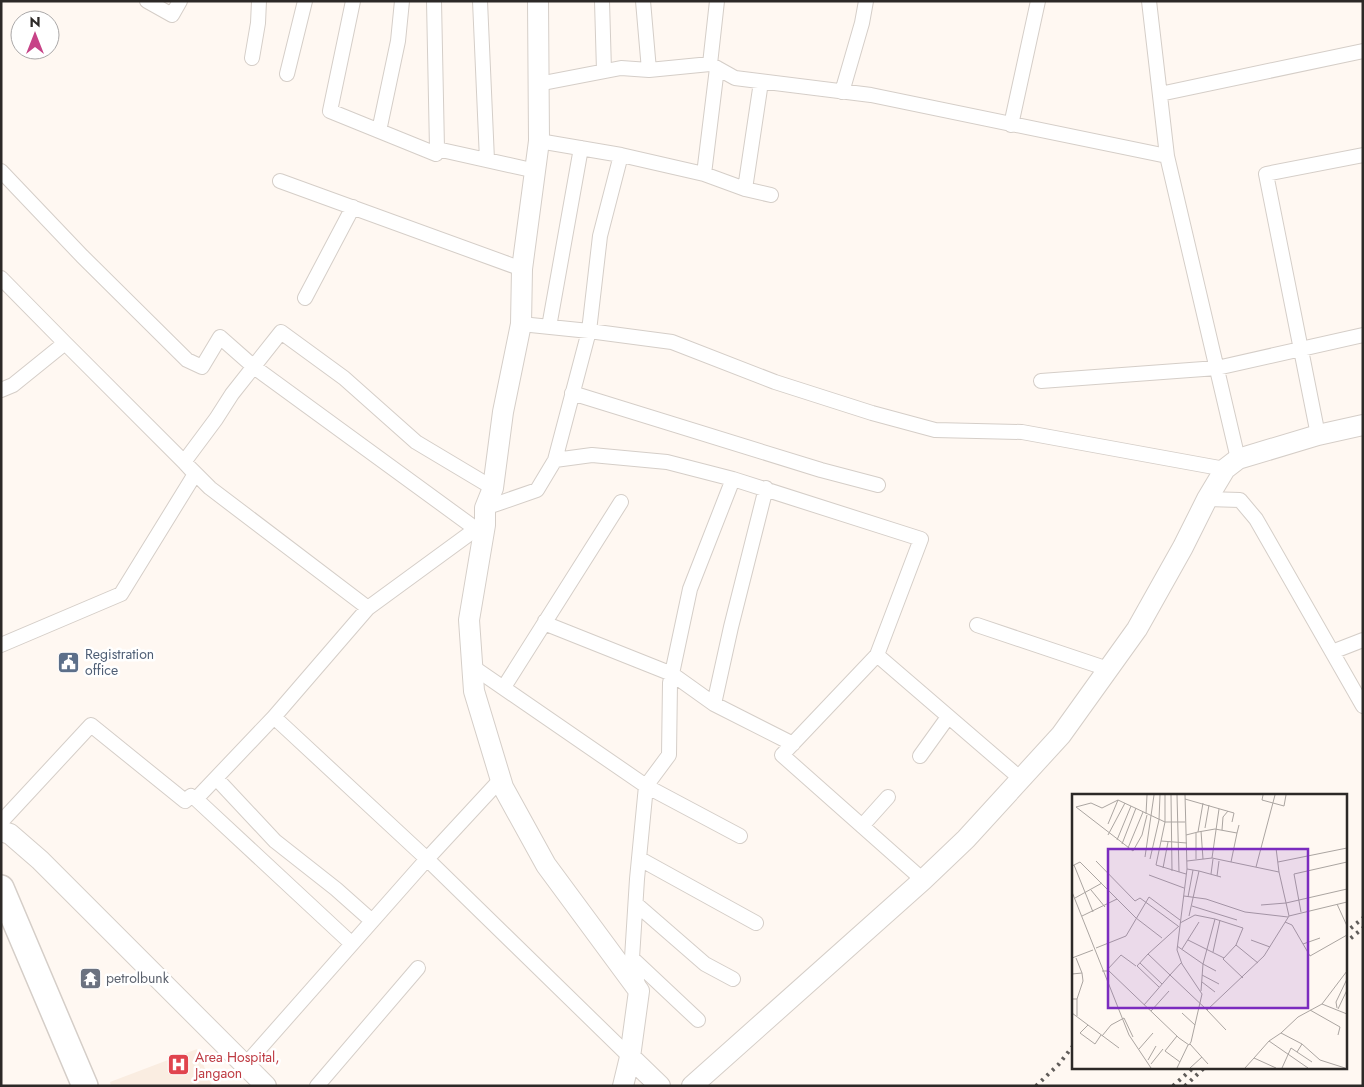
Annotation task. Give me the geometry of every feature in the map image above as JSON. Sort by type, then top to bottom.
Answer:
[{"type":"highway","points":[[1,888],[85,1086]]},
{"type":"highway","points":[[1,930],[68,1086]]},
{"type":"main road","points":[[538,1],[539,141],[522,269],[521,324],[503,412],[494,488],[482,521],[469,620],[474,691],[503,787],[546,865],[639,990],[630,1057],[623,1086]]},
{"type":"main road","points":[[692,1086],[966,839],[1061,735],[1137,629],[1183,547],[1206,499],[1232,464],[1318,435],[1363,425]]},
{"type":"main road","points":[[1,831],[10,834],[40,860],[266,1086]]},
{"type":"main road","points":[[630,1057],[660,1086]]},
{"type":"street","points":[[147,1],[172,15],[180,1]]},
{"type":"street","points":[[252,58],[258,23],[259,1]]},
{"type":"street","points":[[287,74],[305,1]]},
{"type":"street","points":[[353,1],[330,111],[436,154],[434,1]]},
{"type":"street","points":[[379,130],[398,41],[402,1]]},
{"type":"street","points":[[480,1],[486,160]]},
{"type":"street","points":[[602,1],[604,71]]},
{"type":"street","points":[[643,1],[649,70]]},
{"type":"street","points":[[704,174],[717,1]]},
{"type":"street","points":[[842,92],[862,24],[866,1]]},
{"type":"street","points":[[1011,125],[1038,1]]},
{"type":"street","points":[[521,324],[672,342],[775,382],[872,413],[935,430],[1022,432],[1232,464],[1217,368],[1167,156],[1149,1]]},
{"type":"street","points":[[1160,94],[1363,51]]},
{"type":"street","points":[[538,84],[621,68],[649,70],[713,66],[734,78],[871,95],[1167,156]]},
{"type":"street","points":[[746,189],[761,82]]},
{"type":"street","points":[[539,141],[621,154],[704,174],[746,189],[771,195]]},
{"type":"street","points":[[549,327],[581,148]]},
{"type":"street","points":[[437,149],[536,170]]},
{"type":"street","points":[[196,799],[274,717],[368,608],[482,521],[537,490],[556,460],[589,331],[600,236],[621,154]]},
{"type":"street","points":[[1318,435],[1266,174],[1363,155]]},
{"type":"street","points":[[1,172],[187,360],[202,367],[220,337],[254,366],[482,521]]},
{"type":"street","points":[[280,181],[522,269]]},
{"type":"street","points":[[305,298],[352,208]]},
{"type":"street","points":[[1,278],[210,488],[368,608]]},
{"type":"street","points":[[195,474],[184,462],[232,394],[281,332],[344,378],[416,442],[494,488]]},
{"type":"street","points":[[1041,381],[1217,368],[1363,335]]},
{"type":"street","points":[[1,390],[13,385],[65,343]]},
{"type":"street","points":[[572,394],[821,470],[878,485]]},
{"type":"street","points":[[556,460],[592,455],[667,462],[766,488],[802,502],[920,539],[877,655],[782,755],[922,880]]},
{"type":"street","points":[[1,645],[121,594],[195,474]]},
{"type":"street","points":[[639,990],[632,958],[646,786],[668,755],[670,682],[690,590],[732,479]]},
{"type":"street","points":[[714,704],[766,488]]},
{"type":"street","points":[[1206,499],[1240,500],[1256,519],[1363,706]]},
{"type":"street","points":[[504,687],[621,502]]},
{"type":"street","points":[[545,620],[548,625],[672,674],[714,704],[793,744]]},
{"type":"street","points":[[977,625],[1108,669]]},
{"type":"street","points":[[1332,652],[1363,640]]},
{"type":"street","points":[[877,655],[1021,779]]},
{"type":"street","points":[[473,667],[646,786],[740,836]]},
{"type":"street","points":[[274,717],[427,859],[630,1057]]},
{"type":"street","points":[[920,756],[948,717]]},
{"type":"street","points":[[1,822],[91,725],[185,801],[191,796],[196,799],[352,944]]},
{"type":"street","points":[[216,778],[275,841],[336,889],[372,921]]},
{"type":"street","points":[[245,1065],[427,859],[501,779]]},
{"type":"street","points":[[862,826],[888,797]]},
{"type":"street","points":[[640,859],[756,923]]},
{"type":"street","points":[[636,904],[705,964],[733,979]]},
{"type":"street","points":[[632,958],[698,1020]]},
{"type":"street","points":[[317,1086],[418,968]]},
{"type":"shaded area","name":"Area Hospital, Jangaon","points":[[197,1049],[212,1086],[111,1086],[110,1082]]},
{"type":"railway","points":[[1346,932],[1363,918]]},
{"type":"railway","points":[[1346,942],[1363,928]]},
{"type":"railway","points":[[1036,1086],[1059,1064],[1072,1047]]},
{"type":"railway","points":[[1173,1086],[1191,1070]]},
{"type":"railway","points":[[1185,1086],[1202,1070]]},
{"type":"place","name":"Registration office","points":[[69,662]]},
{"type":"place","name":"petrolbunk","points":[[90,978]]},
{"type":"place","name":"Area Hospital, Jangaon","points":[[179,1065]]}]
